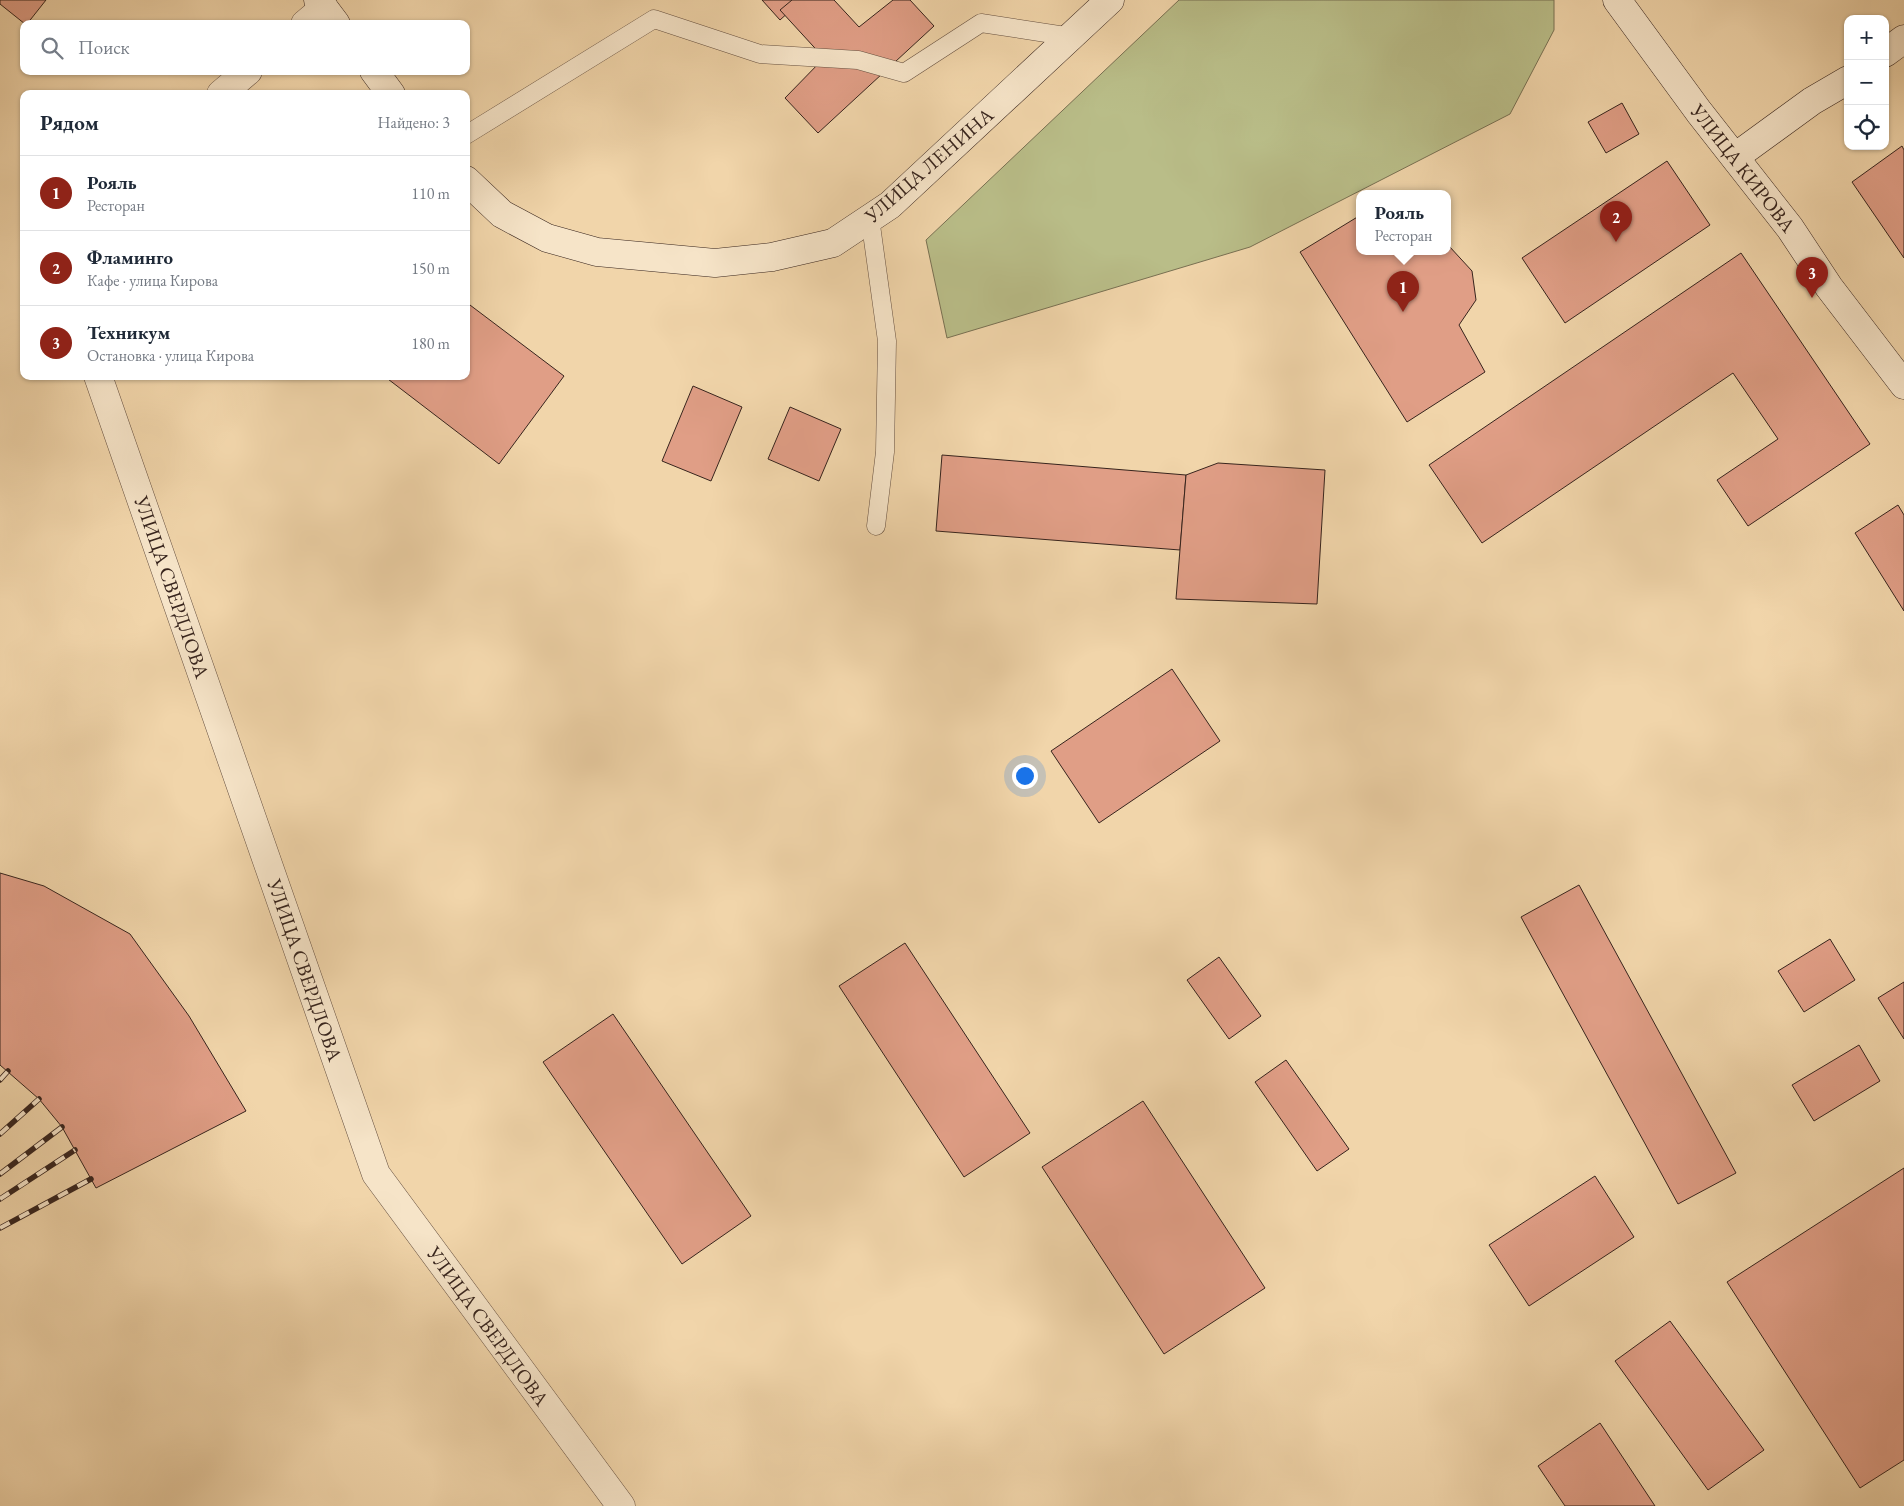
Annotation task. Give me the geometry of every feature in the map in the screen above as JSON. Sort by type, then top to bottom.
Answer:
[{"type":"street","name":"УЛИЦА ЛЕНИНА","points":[[470,184],[502,214],[548,238],[597,252],[715,263],[772,257],[833,243],[890,204],[1110,0]]},
{"type":"street","name":"УЛИЦА КИРОВА","points":[[1617,0],[1699,112],[1790,228],[1829,287],[1904,385]]},
{"type":"street","points":[[1889,50],[1904,39]]},
{"type":"street","points":[[226,90],[243,75]]},
{"type":"street","points":[[377,75],[388,90]]},
{"type":"street","points":[[1735,157],[1812,101],[1844,82]]},
{"type":"street","name":"УЛИЦА СВЕРДЛОВА","points":[[99,380],[376,1174],[621,1506]]},
{"type":"lane","points":[[470,133],[654,19],[760,54],[858,60],[904,73],[981,23],[1072,37]]},
{"type":"lane","points":[[870,218],[887,341],[885,452],[876,526]]},
{"type":"green space","points":[[1179,0],[1554,0],[1554,30],[1510,114],[1361,190],[1356,190],[1356,193],[1250,247],[947,338],[926,240]]},
{"type":"building","points":[[0,0],[46,0],[30,20],[20,20],[0,4]]},
{"type":"building","points":[[762,0],[802,0],[780,20]]},
{"type":"building","points":[[792,0],[834,0],[859,27],[893,0],[910,0],[934,26],[818,133],[785,98],[824,58],[780,10]]},
{"type":"building","points":[[1622,103],[1639,134],[1606,153],[1588,122]]},
{"type":"building","points":[[1902,146],[1904,150],[1904,258],[1852,182]]},
{"type":"building","points":[[1667,161],[1710,225],[1565,323],[1522,258]]},
{"type":"building","points":[[1356,218],[1356,255],[1451,255],[1451,248],[1472,271],[1476,300],[1459,325],[1485,372],[1407,422],[1300,252]]},
{"type":"building","points":[[1741,253],[1870,444],[1748,526],[1717,480],[1778,439],[1733,373],[1482,543],[1429,465]]},
{"type":"building","points":[[470,305],[564,376],[499,464],[389,380],[470,380]]},
{"type":"building","points":[[693,386],[742,407],[711,481],[662,461]]},
{"type":"building","points":[[790,407],[841,429],[819,481],[768,459]]},
{"type":"building","points":[[942,455],[1186,475],[1180,550],[936,531]]},
{"type":"building","points":[[1218,463],[1325,470],[1317,604],[1176,599],[1186,475]]},
{"type":"building","points":[[1898,505],[1904,515],[1904,611],[1855,533]]},
{"type":"building","points":[[1172,669],[1220,741],[1099,823],[1051,751]]},
{"type":"building","points":[[0,873],[44,886],[130,934],[189,1016],[246,1111],[96,1188],[62,1127],[39,1099],[0,1065]]},
{"type":"building","points":[[1579,885],[1736,1173],[1678,1204],[1521,917]]},
{"type":"building","points":[[1830,939],[1855,980],[1804,1012],[1778,971]]},
{"type":"building","points":[[905,943],[1030,1133],[964,1177],[839,986]]},
{"type":"building","points":[[1219,957],[1261,1016],[1229,1039],[1187,980]]},
{"type":"building","points":[[1904,982],[1904,1039],[1878,998]]},
{"type":"building","points":[[613,1014],[751,1216],[682,1264],[543,1062]]},
{"type":"building","points":[[1859,1045],[1880,1081],[1814,1121],[1792,1085]]},
{"type":"building","points":[[1286,1060],[1349,1149],[1317,1171],[1255,1082]]},
{"type":"building","points":[[1143,1101],[1265,1288],[1164,1354],[1042,1167]]},
{"type":"building","points":[[1904,1168],[1904,1460],[1860,1488],[1727,1282]]},
{"type":"building","points":[[1595,1176],[1634,1237],[1529,1306],[1489,1245]]},
{"type":"building","points":[[1670,1321],[1764,1450],[1708,1490],[1615,1361]]},
{"type":"building","points":[[1600,1423],[1655,1506],[1565,1506],[1538,1466]]},
{"type":"railway","points":[[0,1080],[8,1071]]},
{"type":"railway","points":[[0,1134],[39,1099]]},
{"type":"railway","points":[[0,1174],[62,1127]]},
{"type":"railway","points":[[0,1199],[75,1150]]},
{"type":"railway","points":[[0,1228],[91,1179]]},
{"type":"place","name":"Фламинго","points":[[1616,242]]},
{"type":"place","name":"Техникум","points":[[1812,298]]},
{"type":"place","name":"Рояль","points":[[1403,312]]}]
